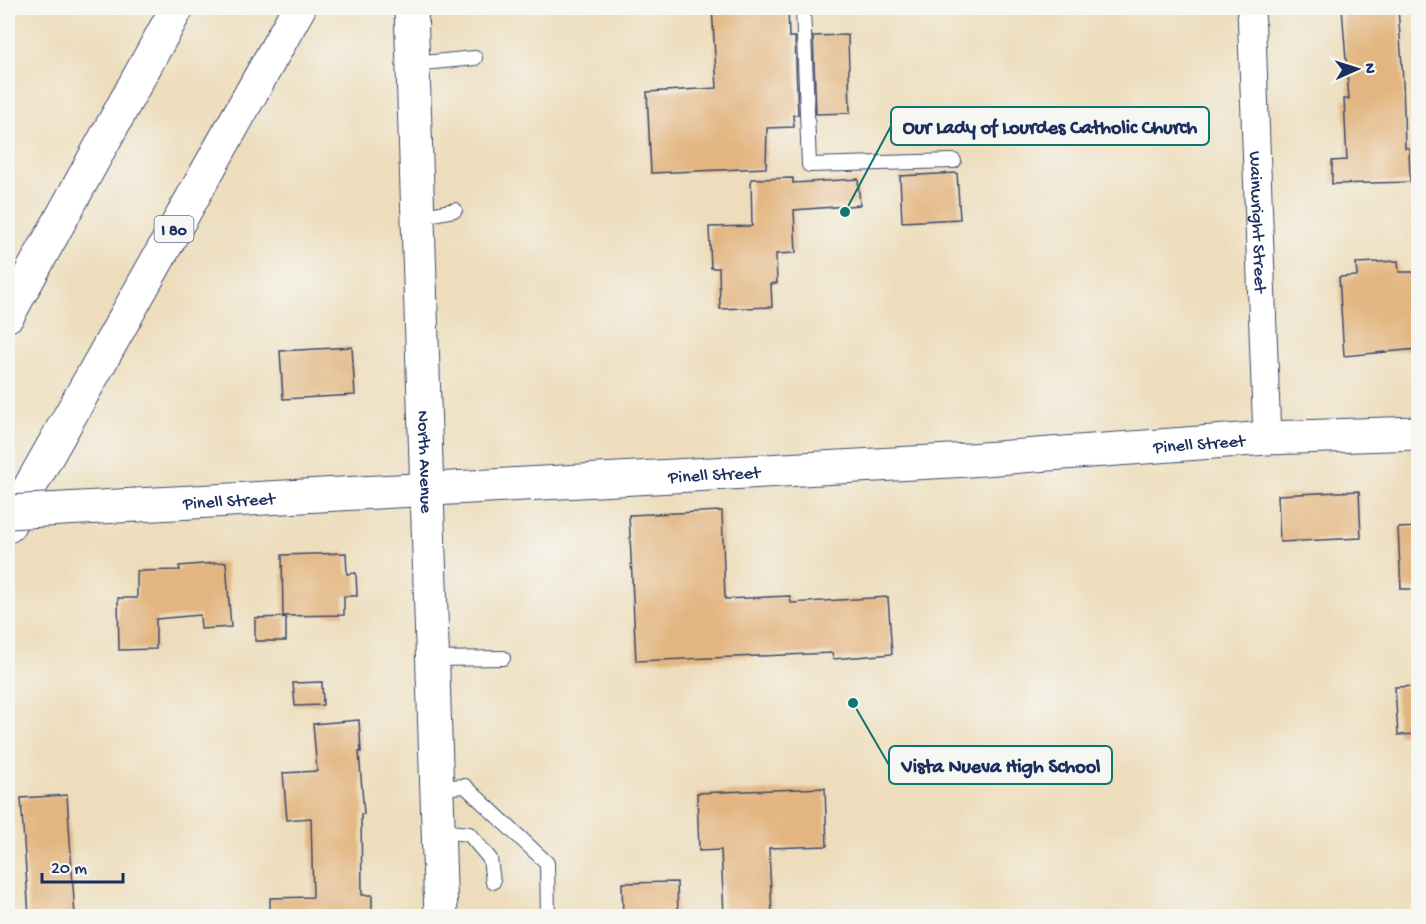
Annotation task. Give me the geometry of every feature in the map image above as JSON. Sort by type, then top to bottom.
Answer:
[{"type":"main road","points":[[8,315],[177,8]]},
{"type":"main road","name":"I 80","points":[[8,526],[299,8]]},
{"type":"main road","name":"North Avenue","points":[[411,15],[441,916]]},
{"type":"main road","name":"Pinell Street","points":[[8,512],[969,460],[1267,438],[1419,433]]},
{"type":"street","name":"Wainwright Street","points":[[1251,8],[1267,438]]},
{"type":"lane","points":[[803,8],[809,165],[954,161]]},
{"type":"lane","points":[[413,64],[475,58]]},
{"type":"lane","points":[[418,217],[455,210]]},
{"type":"lane","points":[[433,659],[503,658]]},
{"type":"lane","points":[[437,788],[465,786],[547,863],[548,916]]},
{"type":"lane","points":[[438,831],[469,834],[490,859],[493,882]]},
{"type":"building","points":[[712,8],[788,8],[789,37],[795,37],[798,115],[793,115],[794,127],[767,128],[766,168],[651,173],[647,92],[717,88]]},
{"type":"building","points":[[1342,8],[1398,8],[1405,148],[1409,148],[1410,182],[1332,184],[1332,161],[1347,160],[1344,99],[1349,99]]},
{"type":"building","points":[[848,35],[850,113],[816,114],[813,36]]},
{"type":"building","points":[[957,173],[960,219],[902,222],[900,176]]},
{"type":"building","points":[[793,178],[793,183],[858,179],[860,205],[794,210],[796,253],[776,254],[777,283],[771,284],[772,307],[720,309],[719,268],[711,268],[709,227],[752,226],[751,179]]},
{"type":"building","points":[[1398,261],[1399,272],[1414,272],[1418,349],[1344,356],[1339,277],[1357,276],[1356,263]]},
{"type":"building","points":[[352,347],[355,395],[283,399],[280,351]]},
{"type":"building","points":[[1359,491],[1361,538],[1280,542],[1278,495]]},
{"type":"building","points":[[722,511],[725,599],[790,596],[791,603],[888,597],[892,654],[833,659],[832,653],[636,661],[629,515]]},
{"type":"building","points":[[1419,527],[1419,589],[1401,589],[1398,528]]},
{"type":"building","points":[[346,553],[347,574],[356,573],[357,596],[344,596],[344,615],[283,616],[282,555]]},
{"type":"building","points":[[226,562],[231,627],[201,629],[200,615],[156,619],[156,649],[119,650],[118,598],[137,598],[137,571],[180,570],[179,566]]},
{"type":"building","points":[[286,617],[286,641],[255,641],[255,618]]},
{"type":"building","points":[[322,682],[323,705],[295,706],[293,683]]},
{"type":"building","points":[[1419,686],[1419,734],[1398,735],[1395,687]]},
{"type":"building","points":[[359,720],[364,814],[361,814],[362,895],[372,895],[372,916],[270,916],[270,898],[313,897],[311,818],[287,820],[283,773],[317,771],[313,724]]},
{"type":"building","points":[[825,788],[827,846],[769,848],[772,916],[724,916],[721,850],[699,851],[697,793]]},
{"type":"building","points":[[67,795],[75,916],[29,916],[21,798]]},
{"type":"building","points":[[677,882],[678,916],[623,916],[622,883]]},
{"type":"place","name":"Our Lady of Lourdes Catholic Church","points":[[845,212]]},
{"type":"place","name":"Vista Nueva High School","points":[[853,703]]}]
